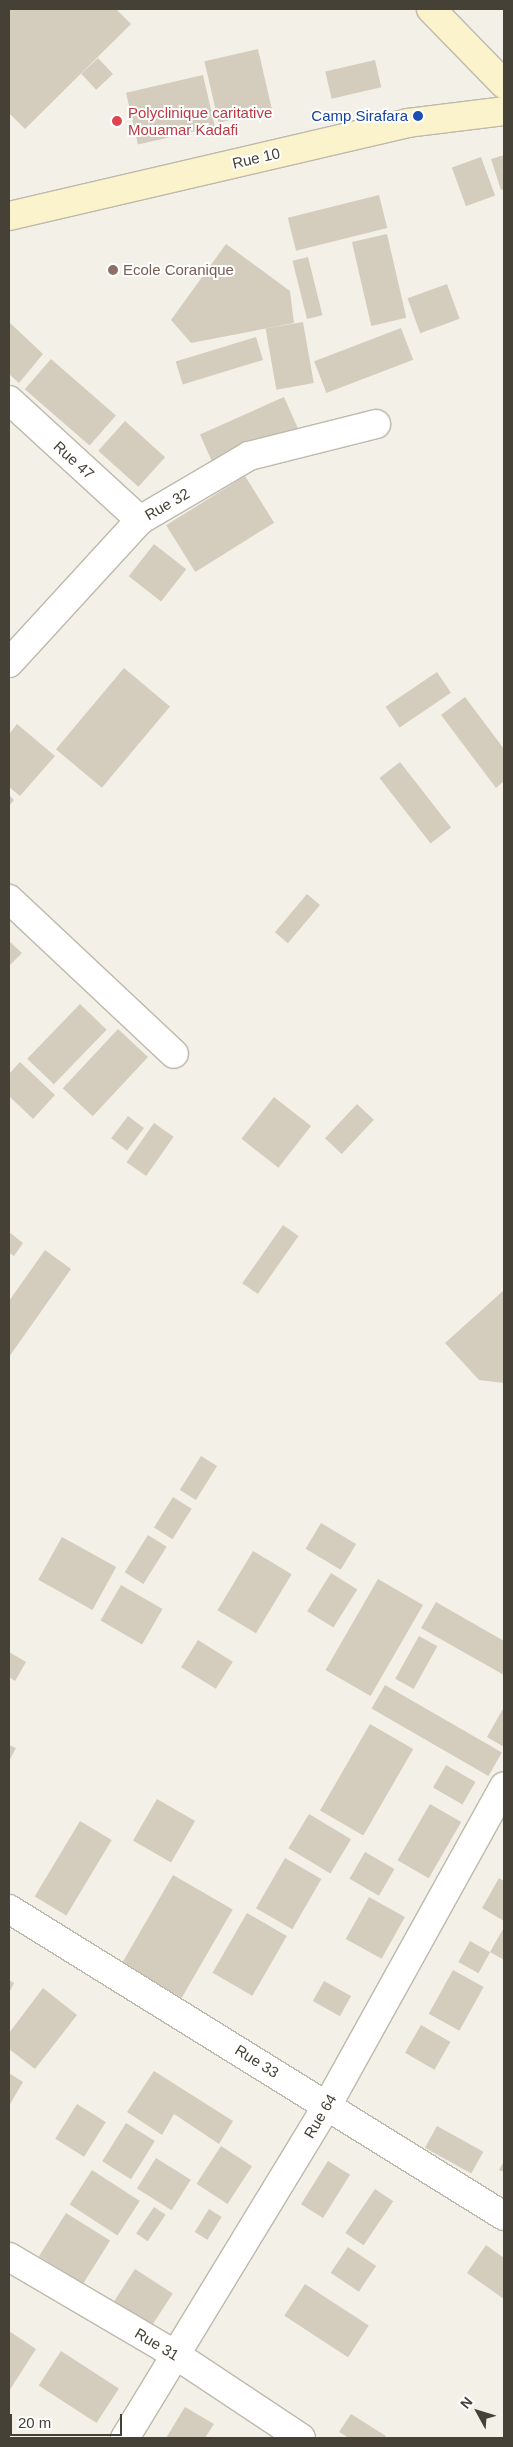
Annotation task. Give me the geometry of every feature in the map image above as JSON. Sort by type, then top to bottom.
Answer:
[{"type":"main road","points":[[430,9],[504,84]]},
{"type":"main road","name":"Rue 10","points":[[9,216],[408,122],[504,110]]},
{"type":"street","name":"Rue 47","points":[[9,400],[140,520]]},
{"type":"street","name":"Rue 32","points":[[9,663],[140,520],[249,456],[376,424]]},
{"type":"street","points":[[9,900],[174,1054]]},
{"type":"street","name":"Rue 64","points":[[126,2438],[328,2104],[504,1786]]},
{"type":"street","name":"Rue 33","points":[[9,1909],[328,2104],[504,2216]]},
{"type":"street","name":"Rue 31","points":[[9,2256],[176,2355],[301,2438]]},
{"type":"building","points":[[9,9],[116,9],[131,24],[25,129],[9,113]]},
{"type":"building","points":[[258,49],[272,110],[219,123],[204,61]]},
{"type":"building","points":[[98,58],[113,74],[96,90],[81,74]]},
{"type":"building","points":[[375,60],[381,87],[332,99],[325,71]]},
{"type":"building","points":[[203,75],[215,127],[138,144],[126,93]]},
{"type":"building","points":[[504,155],[504,189],[501,190],[491,159]]},
{"type":"building","points":[[481,157],[495,196],[466,206],[452,168]]},
{"type":"building","points":[[379,195],[387,228],[296,251],[288,218]]},
{"type":"building","points":[[387,234],[406,318],[371,326],[352,242]]},
{"type":"building","points":[[226,244],[290,291],[294,323],[191,343],[171,320]]},
{"type":"building","points":[[308,257],[323,315],[307,319],[292,261]]},
{"type":"building","points":[[447,284],[460,319],[420,333],[408,298]]},
{"type":"building","points":[[9,322],[43,354],[19,383],[9,374]]},
{"type":"building","points":[[303,322],[314,383],[276,390],[266,329]]},
{"type":"building","points":[[401,328],[413,360],[326,393],[314,361]]},
{"type":"building","points":[[256,337],[263,360],[183,385],[176,362]]},
{"type":"building","points":[[51,359],[116,415],[90,446],[25,389]]},
{"type":"building","points":[[284,397],[299,430],[215,467],[200,434]]},
{"type":"building","points":[[125,421],[165,457],[138,487],[98,451]]},
{"type":"building","points":[[245,476],[274,523],[195,572],[166,525]]},
{"type":"building","points":[[154,544],[186,569],[161,602],[129,576]]},
{"type":"building","points":[[124,668],[170,707],[102,788],[56,749]]},
{"type":"building","points":[[437,672],[451,693],[400,727],[386,707]]},
{"type":"building","points":[[465,697],[504,749],[504,781],[496,788],[441,715]]},
{"type":"building","points":[[17,724],[55,756],[20,796],[9,787],[9,734]]},
{"type":"building","points":[[400,762],[451,827],[431,843],[380,778]]},
{"type":"building","points":[[9,795],[14,800],[9,806]]},
{"type":"building","points":[[307,894],[320,905],[288,943],[275,932]]},
{"type":"building","points":[[9,941],[22,953],[9,966]]},
{"type":"building","points":[[80,1004],[107,1030],[54,1084],[27,1059]]},
{"type":"building","points":[[118,1029],[148,1057],[93,1116],[63,1088]]},
{"type":"building","points":[[20,1062],[55,1095],[33,1119],[9,1096],[9,1074]]},
{"type":"building","points":[[274,1097],[311,1126],[278,1168],[241,1139]]},
{"type":"building","points":[[357,1104],[374,1120],[342,1154],[325,1138]]},
{"type":"building","points":[[128,1116],[144,1128],[127,1150],[111,1138]]},
{"type":"building","points":[[154,1123],[174,1137],[146,1176],[126,1162]]},
{"type":"building","points":[[283,1225],[299,1236],[258,1294],[242,1283]]},
{"type":"building","points":[[9,1232],[23,1243],[14,1256],[9,1253]]},
{"type":"building","points":[[45,1250],[71,1269],[9,1357],[9,1301]]},
{"type":"building","points":[[504,1290],[504,1383],[479,1380],[445,1343]]},
{"type":"building","points":[[201,1456],[217,1466],[196,1500],[180,1490]]},
{"type":"building","points":[[173,1497],[192,1509],[173,1539],[154,1528]]},
{"type":"building","points":[[321,1523],[356,1544],[341,1570],[306,1549]]},
{"type":"building","points":[[148,1535],[167,1547],[143,1584],[125,1572]]},
{"type":"building","points":[[62,1537],[116,1567],[92,1610],[38,1580]]},
{"type":"building","points":[[253,1551],[292,1574],[256,1633],[217,1610]]},
{"type":"building","points":[[331,1573],[357,1589],[333,1628],[307,1611]]},
{"type":"building","points":[[378,1579],[423,1605],[371,1696],[326,1670]]},
{"type":"building","points":[[121,1585],[163,1609],[142,1645],[100,1621]]},
{"type":"building","points":[[436,1602],[504,1641],[504,1675],[421,1628]]},
{"type":"building","points":[[419,1636],[437,1646],[414,1689],[395,1679]]},
{"type":"building","points":[[198,1640],[233,1662],[216,1689],[181,1667]]},
{"type":"building","points":[[9,1652],[26,1662],[15,1681],[9,1677]]},
{"type":"building","points":[[385,1685],[502,1752],[488,1776],[372,1708]]},
{"type":"building","points":[[504,1707],[504,1747],[487,1737]]},
{"type":"building","points":[[370,1724],[413,1749],[363,1836],[320,1811]]},
{"type":"building","points":[[9,1745],[16,1748],[9,1761]]},
{"type":"building","points":[[446,1765],[475,1782],[462,1805],[433,1788]]},
{"type":"building","points":[[157,1799],[195,1821],[171,1863],[133,1841]]},
{"type":"building","points":[[430,1804],[461,1822],[429,1878],[398,1860]]},
{"type":"building","points":[[309,1814],[351,1839],[330,1874],[288,1848]]},
{"type":"building","points":[[80,1821],[112,1840],[66,1915],[35,1896]]},
{"type":"building","points":[[365,1852],[394,1869],[379,1896],[350,1879]]},
{"type":"building","points":[[285,1858],[321,1879],[292,1929],[256,1908]]},
{"type":"building","points":[[173,1875],[233,1910],[182,1998],[122,1963]]},
{"type":"building","points":[[499,1878],[504,1881],[504,1921],[482,1908]]},
{"type":"building","points":[[369,1897],[405,1917],[382,1959],[346,1939]]},
{"type":"building","points":[[247,1913],[287,1936],[252,1996],[212,1973]]},
{"type":"building","points":[[504,1930],[504,1960],[490,1952]]},
{"type":"building","points":[[470,1941],[490,1952],[478,1973],[458,1962]]},
{"type":"building","points":[[453,1970],[484,1987],[459,2031],[429,2014]]},
{"type":"building","points":[[9,1980],[14,1983],[9,1993]]},
{"type":"building","points":[[324,1981],[351,1996],[340,2016],[313,2001]]},
{"type":"building","points":[[43,1988],[77,2015],[35,2069],[9,2049],[9,2033]]},
{"type":"building","points":[[421,2025],[450,2042],[434,2070],[405,2053]]},
{"type":"building","points":[[154,2071],[233,2121],[219,2144],[174,2114],[162,2135],[127,2112]]},
{"type":"building","points":[[9,2073],[23,2082],[9,2106]]},
{"type":"building","points":[[77,2104],[106,2122],[84,2157],[55,2139]]},
{"type":"building","points":[[126,2123],[155,2141],[131,2179],[102,2161]]},
{"type":"building","points":[[437,2126],[483,2152],[471,2174],[425,2148]]},
{"type":"building","points":[[221,2146],[252,2166],[228,2204],[196,2184]]},
{"type":"building","points":[[156,2158],[191,2180],[172,2210],[137,2189]]},
{"type":"building","points":[[328,2161],[350,2175],[323,2218],[301,2204]]},
{"type":"building","points":[[504,2161],[504,2172],[499,2170]]},
{"type":"building","points":[[92,2170],[140,2201],[117,2235],[70,2204]]},
{"type":"building","points":[[375,2189],[393,2201],[364,2245],[345,2233]]},
{"type":"building","points":[[154,2207],[166,2215],[148,2241],[136,2234]]},
{"type":"building","points":[[209,2209],[222,2217],[207,2240],[195,2232]]},
{"type":"building","points":[[66,2213],[110,2241],[83,2284],[39,2256]]},
{"type":"building","points":[[486,2245],[504,2258],[504,2299],[467,2273]]},
{"type":"building","points":[[348,2247],[376,2266],[359,2292],[331,2273]]},
{"type":"building","points":[[135,2269],[173,2294],[151,2326],[114,2302]]},
{"type":"building","points":[[305,2284],[369,2325],[348,2357],[284,2316]]},
{"type":"building","points":[[9,2331],[36,2349],[9,2391]]},
{"type":"building","points":[[61,2351],[119,2389],[97,2423],[39,2385]]},
{"type":"building","points":[[185,2407],[214,2424],[205,2438],[166,2438]]},
{"type":"building","points":[[351,2414],[386,2436],[384,2438],[349,2438],[339,2432]]},
{"type":"place","name":"Camp Sirafara","points":[[418,116]]},
{"type":"place","name":"Polyclinique caritative Mouamar Kadafi","points":[[117,121]]},
{"type":"place","name":"Ecole Coranique","points":[[113,270]]}]
